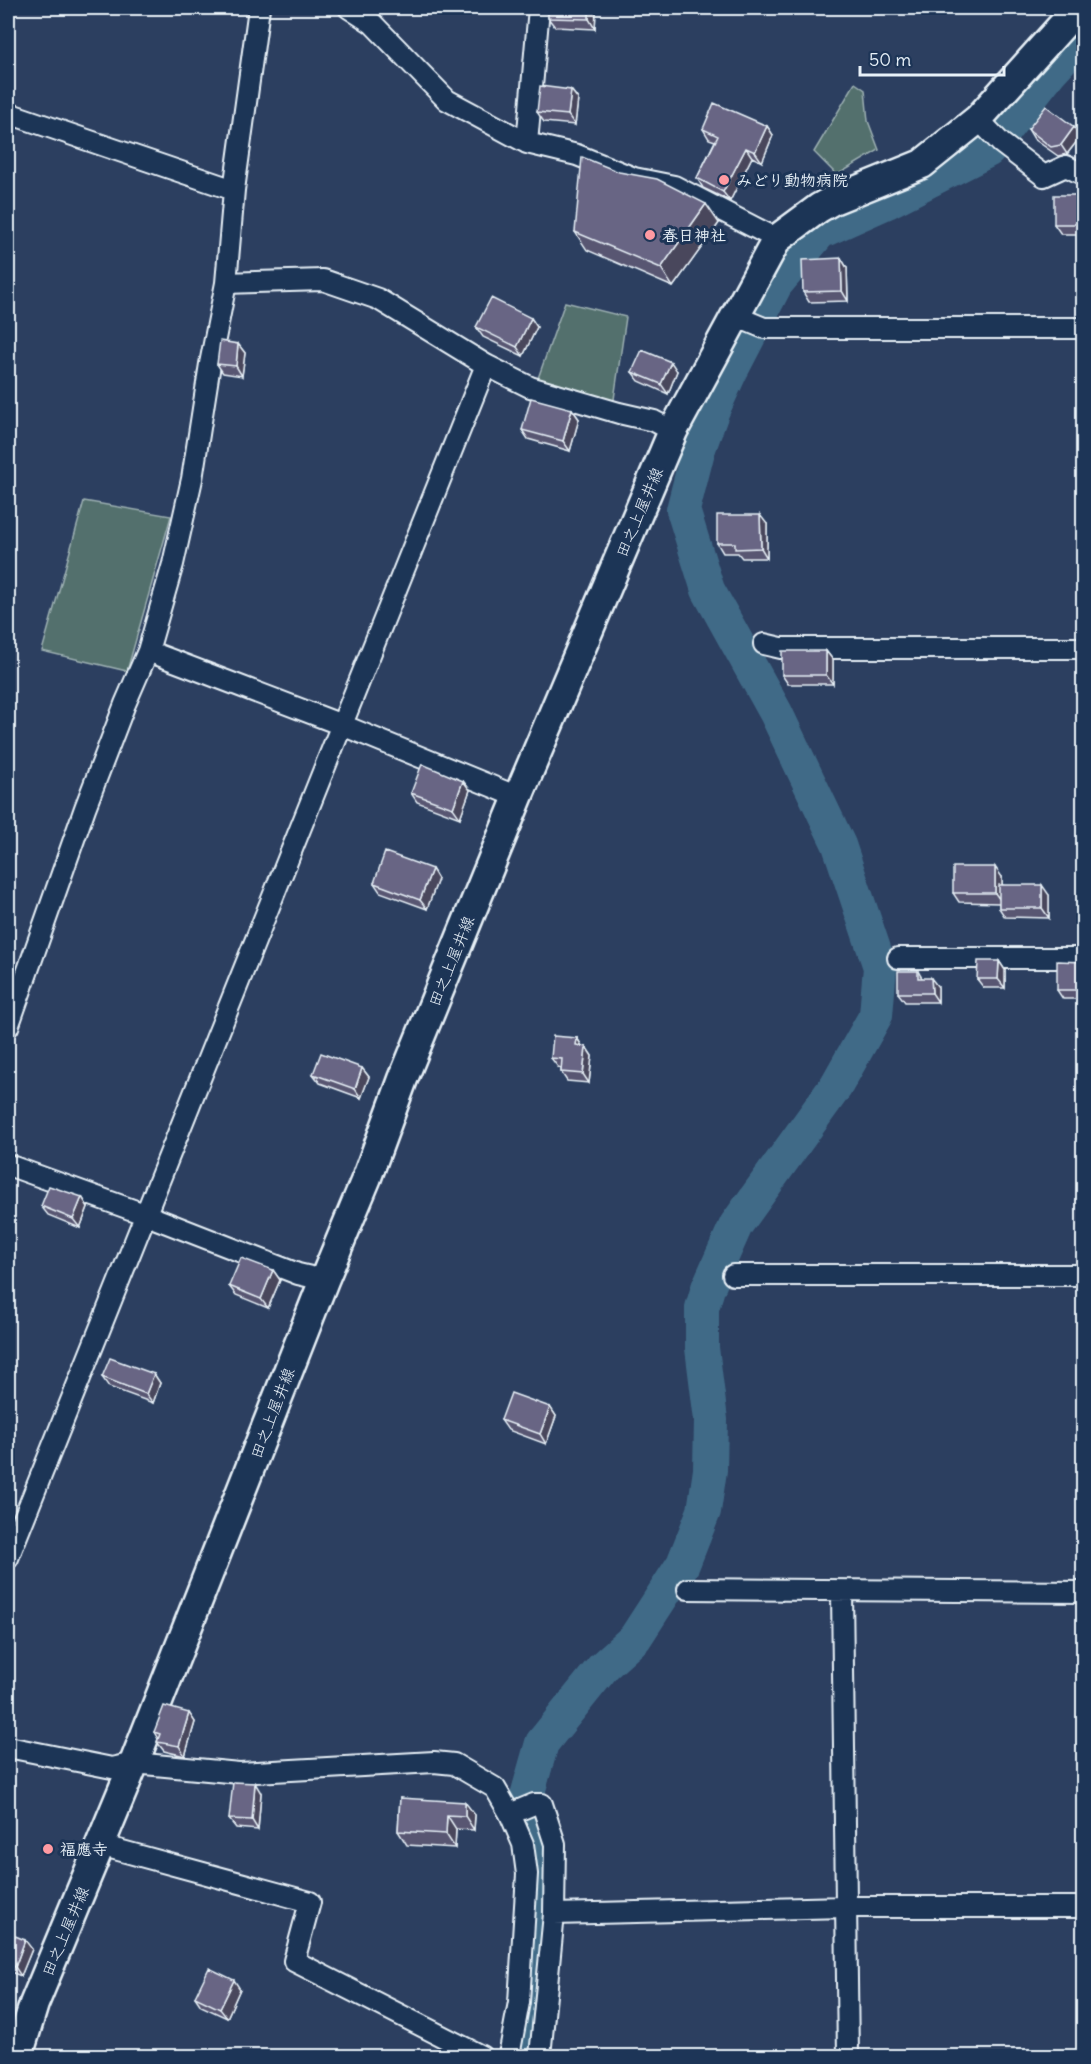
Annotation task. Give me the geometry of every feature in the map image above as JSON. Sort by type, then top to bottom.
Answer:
[{"type":"main road","name":"田之上屋井線","points":[[18,2056],[34,2004],[134,1763],[324,1280],[367,1177],[403,1078],[518,797],[673,431],[777,240],[833,200],[921,164],[989,130],[1078,8]]},
{"type":"street","points":[[8,1027],[85,808],[148,651],[173,564],[192,479],[210,364],[226,283],[234,190],[259,8]]},
{"type":"street","points":[[349,8],[372,23],[447,99],[527,143],[577,155],[634,178],[674,186],[777,240]]},
{"type":"street","points":[[527,143],[539,8]]},
{"type":"street","points":[[8,114],[234,190]]},
{"type":"street","points":[[989,130],[1044,176],[1066,166],[1083,175]]},
{"type":"street","points":[[226,283],[323,280],[378,299],[486,365],[530,387],[619,413],[654,420],[673,431]]},
{"type":"street","points":[[735,316],[764,328],[1083,328]]},
{"type":"street","points":[[8,1558],[486,365]]},
{"type":"street","points":[[764,644],[781,648],[1083,648]]},
{"type":"street","points":[[148,651],[342,724],[518,797]]},
{"type":"street","points":[[898,958],[1083,958]]},
{"type":"street","points":[[8,1165],[144,1214],[298,1274],[324,1280]]},
{"type":"street","points":[[733,1275],[1083,1275]]},
{"type":"street","points":[[688,1589],[842,1592],[1083,1592]]},
{"type":"street","points":[[842,1592],[848,2056]]},
{"type":"street","points":[[8,1747],[112,1768],[134,1763],[239,1773],[434,1762],[454,1764],[495,1788],[520,1809],[527,1874],[519,2002],[509,2056]]},
{"type":"street","points":[[520,1809],[542,1803],[555,1844],[554,1914],[540,2056]]},
{"type":"street","points":[[100,1845],[310,1902],[294,1961],[481,2056]]},
{"type":"street","points":[[554,1914],[845,1907],[1083,1907]]},
{"type":"green space","points":[[855,83],[865,90],[868,121],[879,150],[837,175],[814,152]]},
{"type":"green space","points":[[565,302],[626,317],[613,406],[536,384]]},
{"type":"green space","points":[[84,501],[171,516],[127,671],[42,651]]},
{"type":"building","points":[[548,8],[589,8],[589,19],[548,18]]},
{"type":"building","points":[[540,86],[571,90],[568,115],[537,112]]},
{"type":"building","points":[[714,103],[767,126],[755,152],[746,148],[723,192],[697,178],[718,136],[703,129]]},
{"type":"building","points":[[1046,106],[1074,127],[1061,145],[1051,147],[1028,129]]},
{"type":"building","name":"春日神社","points":[[582,157],[619,172],[657,179],[706,204],[661,268],[575,232]]},
{"type":"building","points":[[1054,195],[1083,195],[1083,224],[1054,224]]},
{"type":"building","points":[[841,258],[842,291],[803,292],[802,260]]},
{"type":"building","points":[[491,298],[531,318],[517,347],[476,327]]},
{"type":"building","points":[[220,341],[238,344],[236,366],[217,364]]},
{"type":"building","points":[[642,350],[671,362],[661,384],[632,372]]},
{"type":"building","points":[[531,398],[572,409],[563,441],[522,430]]},
{"type":"building","points":[[717,515],[760,515],[761,548],[735,549],[735,543],[717,543]]},
{"type":"building","points":[[782,651],[826,651],[826,675],[782,675]]},
{"type":"building","points":[[422,764],[463,781],[453,808],[411,793]]},
{"type":"building","points":[[385,852],[432,869],[420,900],[374,883]]},
{"type":"building","points":[[953,867],[995,867],[995,893],[953,893]]},
{"type":"building","points":[[999,885],[1042,885],[1042,908],[999,908]]},
{"type":"building","points":[[978,961],[999,961],[998,979],[977,979]]},
{"type":"building","points":[[1057,961],[1083,962],[1083,990],[1057,990]]},
{"type":"building","points":[[898,971],[918,971],[918,978],[931,978],[932,993],[898,993]]},
{"type":"building","points":[[553,1036],[577,1038],[576,1045],[586,1047],[583,1074],[561,1072],[562,1059],[551,1058]]},
{"type":"building","points":[[321,1053],[362,1068],[355,1089],[313,1074]]},
{"type":"building","points":[[49,1186],[82,1197],[73,1219],[41,1206]]},
{"type":"building","points":[[241,1258],[273,1270],[261,1299],[229,1286]]},
{"type":"building","points":[[110,1358],[154,1374],[146,1394],[102,1377]]},
{"type":"building","points":[[511,1393],[550,1407],[540,1434],[501,1420]]},
{"type":"building","points":[[164,1706],[189,1713],[179,1746],[157,1742],[160,1734],[154,1732]]},
{"type":"building","points":[[233,1782],[255,1783],[252,1820],[229,1819]]},
{"type":"building","points":[[400,1798],[465,1802],[465,1816],[447,1815],[446,1834],[398,1831]]},
{"type":"building","points":[[8,1933],[25,1940],[15,1967],[8,1964]]},
{"type":"building","points":[[209,1968],[234,1980],[220,2009],[195,1997]]},
{"type":"waterway","points":[[536,2040],[536,1986],[543,1889],[525,1803],[542,1743],[604,1666],[635,1638],[683,1564],[704,1511],[710,1470],[711,1420],[702,1348],[702,1308],[708,1288],[736,1225],[836,1086],[876,1015],[880,967],[839,845],[776,713],[708,590],[683,510],[698,451],[730,373],[776,284],[820,232],[887,202],[989,150],[1050,72],[1084,35]]},
{"type":"place","name":"みどり動物病院","points":[[724,180]]},
{"type":"place","name":"春日神社","points":[[650,235]]},
{"type":"place","name":"福應寺","points":[[48,1849]]}]
